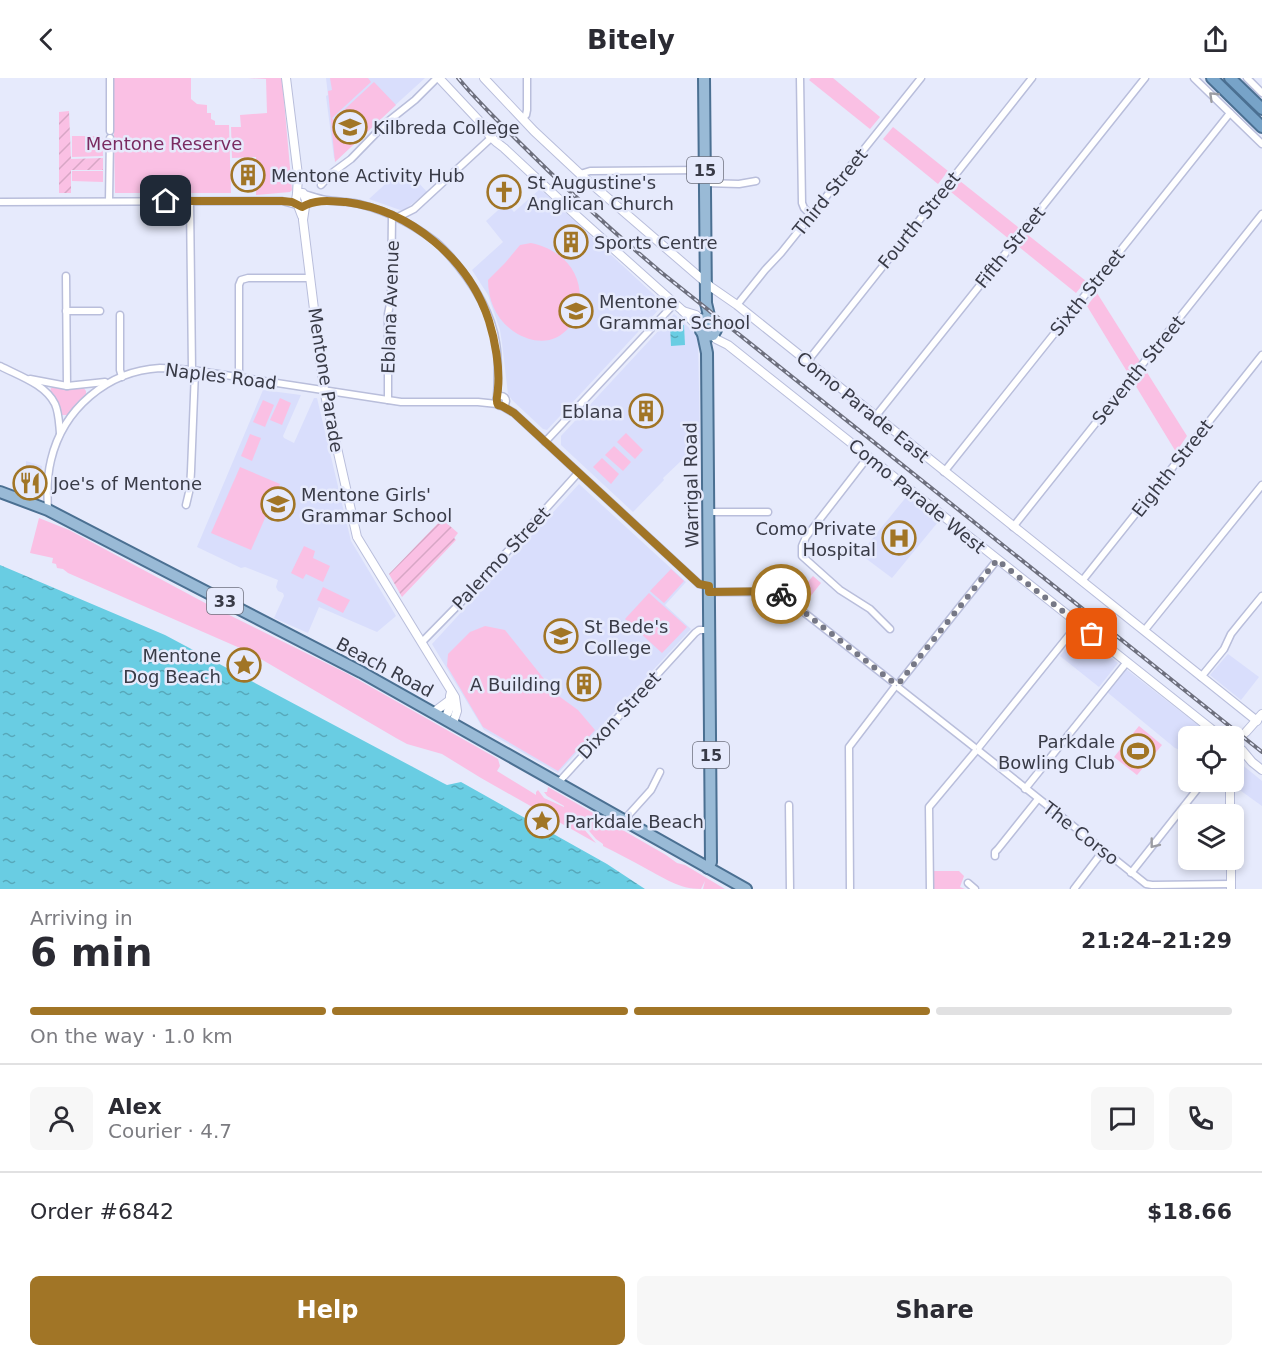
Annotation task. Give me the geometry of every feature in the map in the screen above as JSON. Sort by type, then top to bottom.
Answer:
[{"type":"highway","points":[[1212,78],[1262,127]]},
{"type":"highway","points":[[1230,78],[1262,108]]},
{"type":"main road","name":"Warrigal Road","points":[[704,78],[706,303],[703,311],[711,343],[707,353],[711,862],[708,868]]},
{"type":"main road","name":"Beach Road","points":[[0,492],[48,510],[279,628],[434,712],[746,889]]},
{"type":"street","points":[[109,201],[110,78]]},
{"type":"street","points":[[286,78],[300,194]]},
{"type":"street","points":[[321,185],[332,173],[351,159],[386,123],[438,78]]},
{"type":"street","name":"Como Parade West","points":[[438,78],[499,139],[504,148]]},
{"type":"street","name":"Como Parade East","points":[[484,78],[522,119],[580,174],[706,282],[1201,677],[1259,718]]},
{"type":"street","points":[[522,119],[527,110],[527,78]]},
{"type":"street","points":[[800,78],[802,206],[811,215]]},
{"type":"street","name":"Third Street","points":[[737,305],[921,78]]},
{"type":"street","name":"Fourth Street","points":[[807,362],[1032,78]]},
{"type":"street","name":"Fifth Street","points":[[875,417],[1145,78]]},
{"type":"street","points":[[1194,78],[1262,144]]},
{"type":"street","points":[[1247,78],[1262,93]]},
{"type":"street","name":"Sixth Street","points":[[944,472],[1230,113]]},
{"type":"street","name":"Como Parade West","points":[[480,122],[491,138],[683,311],[1207,726]]},
{"type":"street","points":[[395,216],[414,208],[491,138]]},
{"type":"street","points":[[580,174],[591,171],[705,170]]},
{"type":"street","points":[[705,183],[738,184],[757,181]]},
{"type":"street","points":[[282,201],[300,194],[324,200],[362,204],[395,216],[437,243],[461,269],[480,298],[488,318],[496,342],[500,401]]},
{"type":"street","name":"Mentone Parade","points":[[300,194],[306,199],[302,205],[303,220],[324,390],[357,537],[422,642],[451,696],[455,697],[456,716],[449,721]]},
{"type":"street","points":[[0,202],[282,201],[302,205],[324,200]]},
{"type":"street","points":[[186,505],[191,471],[193,371],[190,201]]},
{"type":"street","points":[[412,226],[411,218],[414,208]]},
{"type":"street","name":"Seventh Street","points":[[1013,526],[1262,214]]},
{"type":"street","name":"Eblana Avenue","points":[[388,400],[388,314],[391,299],[395,216]]},
{"type":"street","points":[[66,276],[67,386]]},
{"type":"street","points":[[239,378],[239,285],[241,280],[310,278]]},
{"type":"street","points":[[545,442],[675,303]]},
{"type":"street","points":[[66,310],[100,311]]},
{"type":"street","points":[[120,315],[122,377]]},
{"type":"street","name":"Eighth Street","points":[[1082,581],[1262,355]]},
{"type":"street","points":[[0,366],[23,377],[48,395],[57,410],[60,433]]},
{"type":"street","name":"Naples Road","points":[[48,510],[48,472],[51,458],[60,433],[70,417],[90,395],[110,381],[147,370],[159,368],[193,371],[401,402],[500,401],[699,584],[709,589]]},
{"type":"street","points":[[23,377],[67,386],[110,381]]},
{"type":"street","points":[[48,395],[48,388],[51,384]]},
{"type":"street","points":[[85,384],[90,395]]},
{"type":"street","points":[[868,457],[806,537],[802,546],[802,556],[840,590],[870,609],[890,629]]},
{"type":"street","name":"Palermo Street","points":[[422,642],[470,593],[578,473]]},
{"type":"street","points":[[1144,631],[1262,485]]},
{"type":"street","points":[[708,512],[768,512]]},
{"type":"street","points":[[850,889],[849,747],[997,560]]},
{"type":"street","name":"The Corso","points":[[709,589],[778,592],[1141,881],[1152,885],[1231,887]]},
{"type":"street","points":[[1201,677],[1262,596]]},
{"type":"street","points":[[930,889],[929,807],[1078,624]]},
{"type":"street","name":"Dixon Street","points":[[558,783],[695,633],[699,630],[709,630]]},
{"type":"street","points":[[1025,789],[1127,662]]},
{"type":"street","points":[[434,712],[451,696]]},
{"type":"street","points":[[1244,736],[1259,718]]},
{"type":"street","points":[[1244,756],[1262,770]]},
{"type":"street","points":[[624,820],[651,790],[660,772]]},
{"type":"street","points":[[1131,873],[1195,792]]},
{"type":"street","points":[[995,856],[995,852],[1038,799]]},
{"type":"street","points":[[789,805],[790,889]]},
{"type":"street","points":[[1074,889],[1103,851]]},
{"type":"street","points":[[1231,870],[1231,887]]},
{"type":"street","points":[[968,883],[975,889]]},
{"type":"shaded area","name":"Kilbreda College","points":[[326,78],[425,78],[336,159],[334,158],[326,96],[328,95]]},
{"type":"shaded area","points":[[404,167],[427,192],[403,211],[369,199]]},
{"type":"shaded area","name":"Mentone Grammar School","points":[[540,189],[664,304],[547,430],[543,429],[508,394],[500,330],[488,295],[472,270],[503,242],[486,221],[506,203],[514,212]]},
{"type":"shaded area","name":"Mentone Grammar School","points":[[674,314],[698,336],[700,443],[663,478],[664,480],[633,512],[561,445],[561,436]]},
{"type":"shaded area","name":"Mentone Girls' Grammar School","points":[[263,390],[301,395],[283,436],[294,443],[314,398],[317,398],[351,541],[396,616],[377,632],[319,607],[308,633],[274,618],[284,596],[276,587],[278,580],[245,567],[241,568],[197,547]]},
{"type":"shaded area","points":[[26,461],[42,466],[40,499],[26,494]]},
{"type":"shaded area","name":"St Bede's College","points":[[579,484],[686,582],[665,605],[691,629],[558,773],[484,730],[432,644]]},
{"type":"shaded area","name":"Como Private Hospital","points":[[907,496],[938,522],[892,578],[860,554]]},
{"type":"shaded area","points":[[1078,633],[1118,663],[1099,687],[1060,656]]},
{"type":"shaded area","points":[[1228,654],[1259,677],[1241,700],[1210,675]]},
{"type":"shaded area","points":[[1126,669],[1199,726],[1178,726],[1178,749],[1107,692]]},
{"type":"shaded area","points":[[1244,766],[1262,781],[1262,806],[1243,792]]},
{"type":"green space","name":"Mentone Reserve","points":[[113,78],[191,78],[191,99],[197,104],[207,105],[207,113],[211,113],[211,119],[215,121],[215,125],[229,125],[231,193],[115,193]]},
{"type":"green space","points":[[248,78],[282,78],[292,190],[290,192],[256,195],[256,157],[232,158],[231,127],[241,127],[240,115],[267,113],[266,79]]},
{"type":"green space","name":"Kilbreda College","points":[[330,78],[368,78],[371,82],[332,118],[333,120],[374,82],[396,105],[335,162],[328,91],[332,90]]},
{"type":"green space","points":[[811,78],[833,78],[880,117],[870,129],[809,80]]},
{"type":"green space","points":[[69,111],[71,159],[103,158],[103,170],[71,170],[71,193],[59,193],[59,112]]},
{"type":"green space","points":[[893,127],[948,171],[938,184],[883,139]]},
{"type":"green space","points":[[72,136],[102,136],[103,156],[72,157]]},
{"type":"green space","points":[[72,171],[103,171],[103,182],[72,181]]},
{"type":"green space","points":[[960,181],[1086,281],[1076,293],[951,192]]},
{"type":"green space","points":[[531,243],[557,254],[573,271],[580,291],[578,310],[569,327],[555,338],[536,340],[513,331],[498,315],[490,295],[488,280],[520,245]]},
{"type":"green space","points":[[1097,293],[1187,436],[1176,452],[1087,306]]},
{"type":"green space","points":[[83,387],[86,394],[67,415],[62,415],[50,392],[51,388]]},
{"type":"green space","points":[[280,398],[291,403],[282,425],[270,420]]},
{"type":"green space","points":[[263,400],[274,405],[265,427],[253,422]]},
{"type":"green space","points":[[626,433],[643,450],[635,459],[617,442]]},
{"type":"green space","points":[[250,434],[261,438],[252,461],[241,456]]},
{"type":"green space","points":[[614,446],[631,462],[623,471],[605,455]]},
{"type":"green space","points":[[602,458],[619,474],[611,484],[593,467]]},
{"type":"green space","points":[[240,467],[280,484],[251,550],[211,533]]},
{"type":"green space","points":[[39,518],[69,530],[207,604],[348,674],[498,759],[500,766],[497,771],[536,795],[538,790],[544,798],[564,807],[547,796],[544,792],[547,792],[548,787],[725,889],[703,889],[705,881],[701,889],[693,889],[672,882],[603,846],[578,818],[576,820],[596,843],[442,754],[407,744],[396,738],[249,652],[57,568],[56,564],[52,563],[53,558],[30,553]]},
{"type":"green space","points":[[442,519],[458,533],[454,538],[456,540],[402,597],[389,574]]},
{"type":"green space","points":[[304,546],[315,551],[313,558],[330,566],[323,582],[306,574],[303,579],[291,573]]},
{"type":"green space","points":[[671,569],[684,581],[664,603],[650,591]]},
{"type":"green space","points":[[813,576],[821,583],[802,607],[792,600]]},
{"type":"green space","points":[[323,587],[350,600],[343,613],[317,600]]},
{"type":"green space","points":[[649,593],[687,627],[662,653],[625,619]]},
{"type":"green space","points":[[485,626],[505,630],[556,694],[578,710],[595,730],[558,771],[483,727],[447,666],[448,654],[470,632]]},
{"type":"green space","name":"Parkdale Bowling Club","points":[[1139,726],[1162,745],[1137,775],[1114,757]]},
{"type":"green space","points":[[934,871],[959,871],[964,876],[960,887],[965,889],[934,889]]},
{"type":"water","points":[[670,325],[684,325],[685,345],[671,346]]},
{"type":"water","points":[[0,565],[165,635],[447,785],[461,782],[607,864],[645,889],[0,889]]},
{"type":"railway","points":[[458,78],[554,176],[662,273],[1262,752]]},
{"type":"way so far","points":[[781,594],[894,683],[899,683],[997,560],[1092,634]]},
{"type":"place","name":"Kilbreda College","points":[[350,127]]},
{"type":"place","name":"Mentone Activity Hub","points":[[248,175]]},
{"type":"place","name":"St Augustine's Anglican Church","points":[[504,192]]},
{"type":"place","name":"Sports Centre","points":[[571,242]]},
{"type":"place","name":"Mentone Grammar School","points":[[576,311]]},
{"type":"place","name":"Eblana","points":[[646,411]]},
{"type":"place","name":"Joe's of Mentone","points":[[30,483]]},
{"type":"place","name":"Mentone Girls' Grammar School","points":[[278,504]]},
{"type":"place","name":"Como Private Hospital","points":[[899,538]]},
{"type":"place","name":"St Bede's College","points":[[561,636]]},
{"type":"place","name":"Mentone Dog Beach","points":[[244,665]]},
{"type":"place","name":"A Building","points":[[584,684]]},
{"type":"place","name":"Parkdale Bowling Club","points":[[1138,751]]},
{"type":"place","name":"Parkdale Beach","points":[[542,821]]},
{"type":"route","points":[[166,201],[282,201],[292,202],[302,207],[311,202],[324,200],[362,204],[405,221],[437,243],[461,269],[480,298],[496,342],[499,387],[496,403],[498,405],[514,413],[699,584],[709,586],[709,592],[773,591],[781,594]]}]
